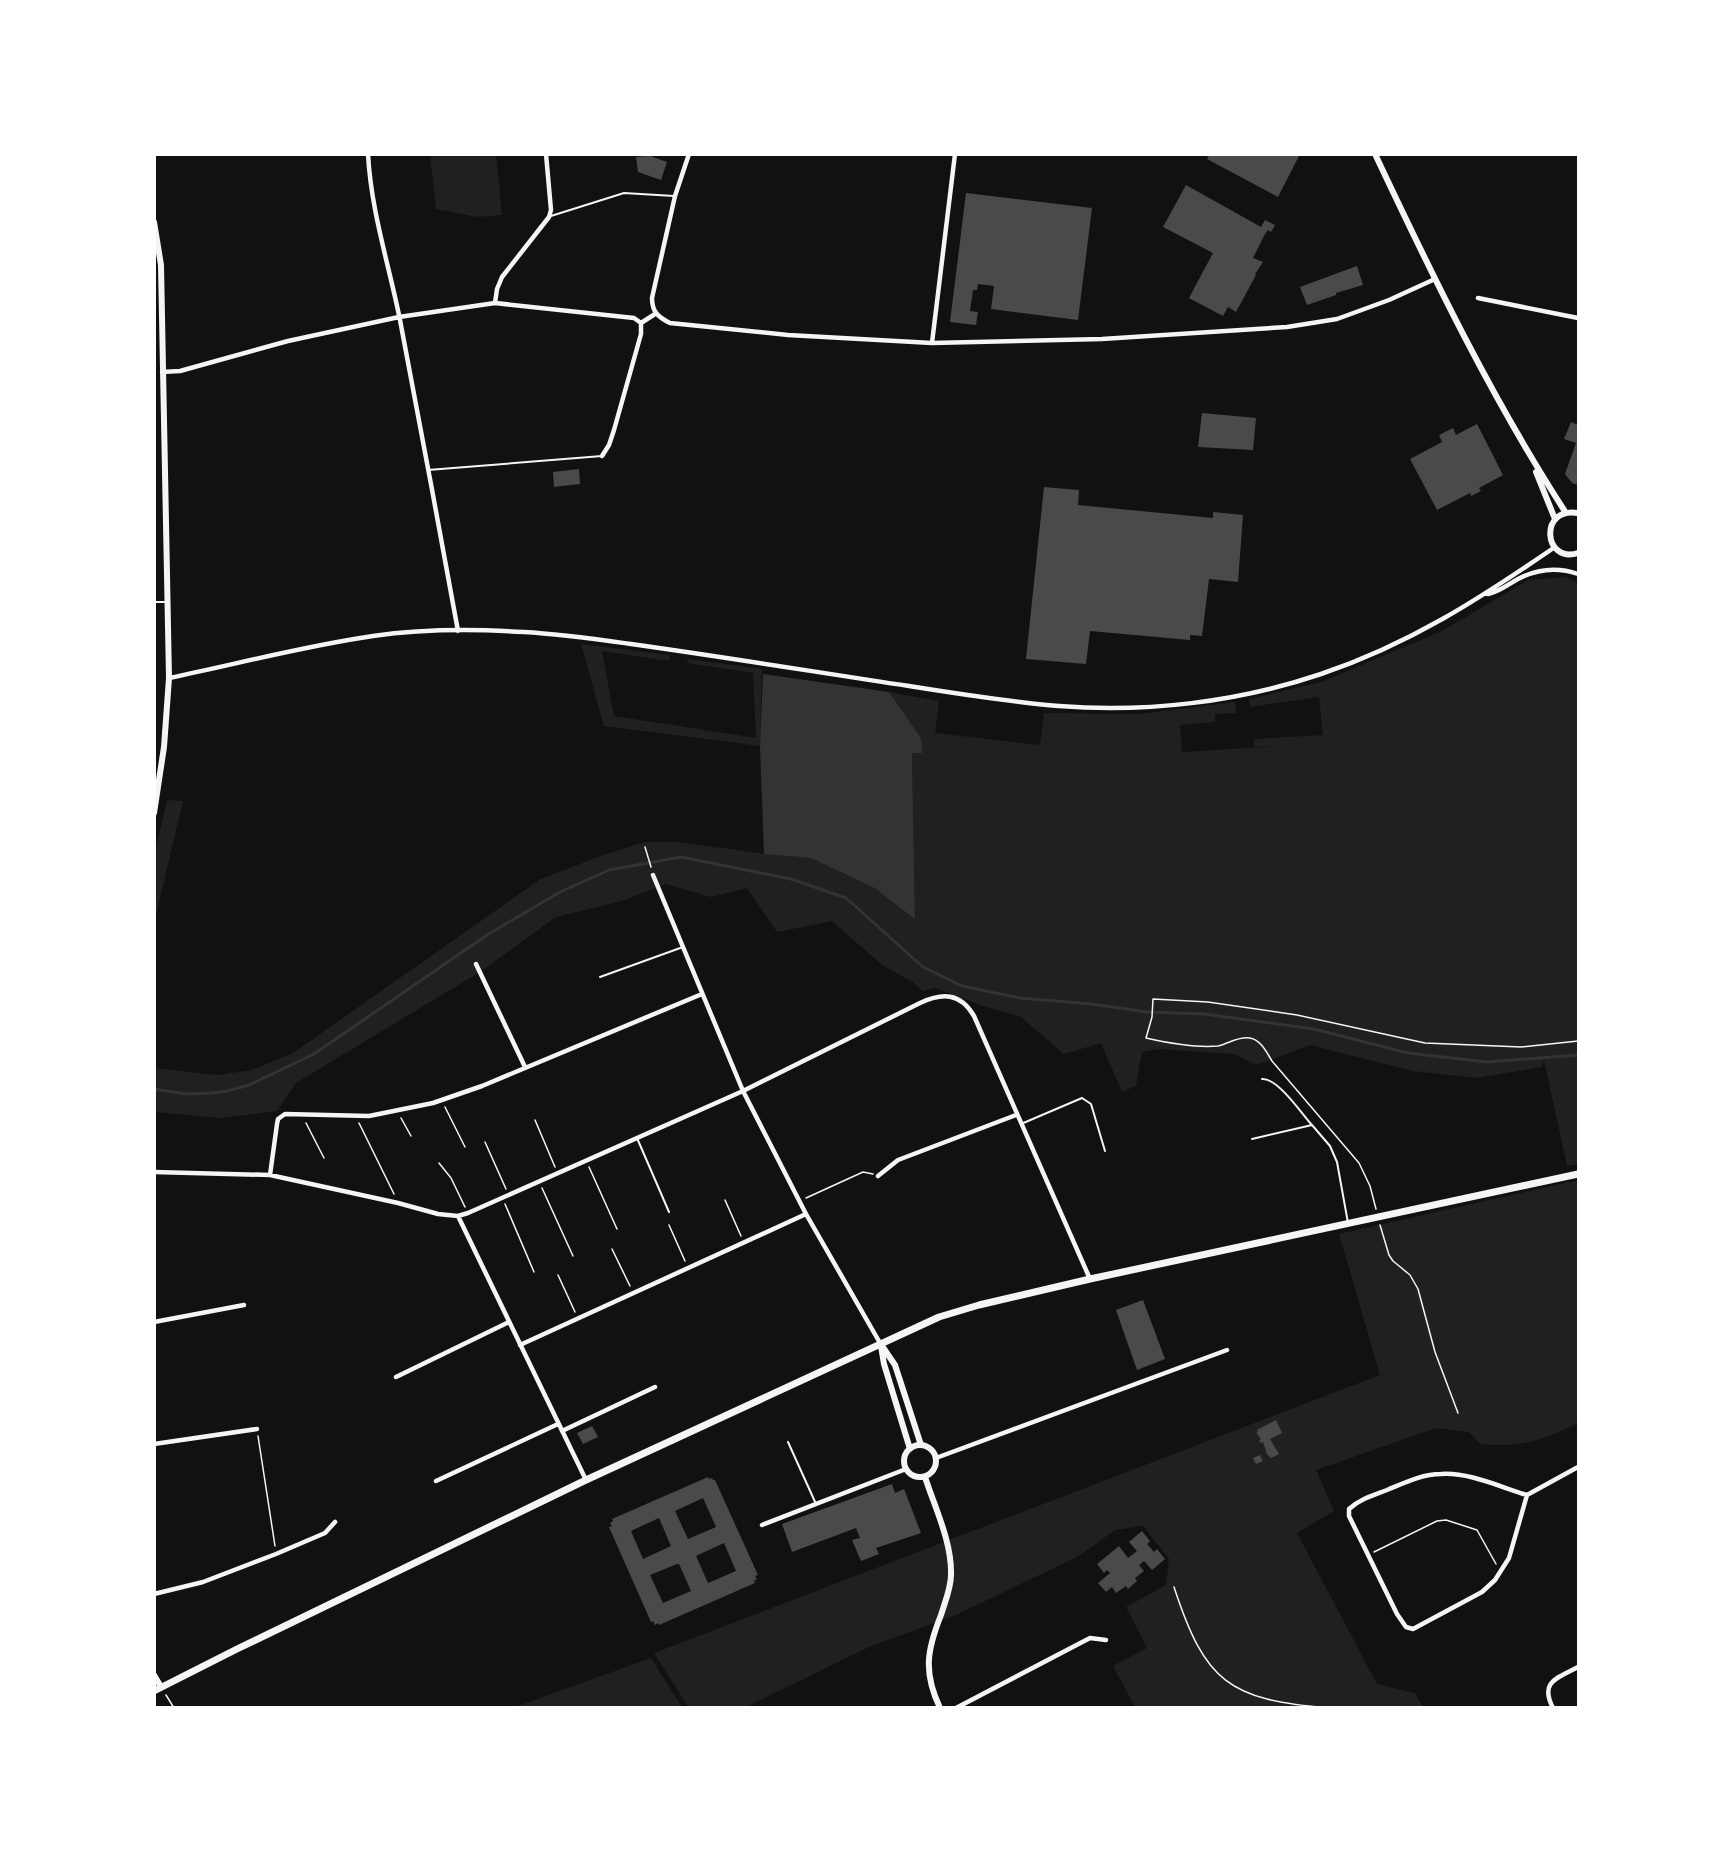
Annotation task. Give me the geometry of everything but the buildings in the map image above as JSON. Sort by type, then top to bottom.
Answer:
[{"type":"main road","points":[[158,1689],[586,1480],[880,1342],[946,1314],[1090,1279],[1578,1174]]},
{"type":"street","points":[[368,154],[369,179],[399,317],[458,631]]},
{"type":"street","points":[[495,303],[502,277],[549,217],[551,210],[546,154]]},
{"type":"street","points":[[689,154],[675,196],[652,298],[655,314],[670,323],[788,334],[932,343],[1102,339],[1287,327],[1337,319],[1389,300],[1435,279]]},
{"type":"street","points":[[932,343],[955,154]]},
{"type":"street","points":[[1375,154],[1435,279],[1530,458],[1566,513]]},
{"type":"street","points":[[154,222],[161,265],[169,678],[164,747],[154,813]]},
{"type":"street","points":[[1478,298],[1578,318]]},
{"type":"street","points":[[162,372],[188,369],[288,341],[399,317],[495,303],[634,318],[641,323],[642,334],[614,430],[602,456]]},
{"type":"street","points":[[641,323],[655,314]]},
{"type":"street","points":[[1530,458],[1555,519]]},
{"type":"street","points":[[1578,513],[1566,513],[1555,519],[1550,530],[1555,547],[1567,555],[1578,553]]},
{"type":"street","points":[[169,678],[376,635],[522,631],[586,637],[972,696],[1061,706],[1114,708],[1171,706],[1252,692],[1322,674],[1396,644],[1437,624],[1485,595],[1555,547]]},
{"type":"street","points":[[1485,595],[1495,593],[1519,579],[1545,569],[1578,574]]},
{"type":"street","points":[[653,873],[743,1091],[806,1214],[880,1342],[896,1365],[921,1445]]},
{"type":"street","points":[[476,964],[525,1067]]},
{"type":"street","points":[[270,1175],[278,1119],[285,1114],[355,1116],[398,1112],[442,1100],[702,994]]},
{"type":"street","points":[[154,1172],[270,1175],[399,1203],[438,1214],[458,1216],[743,1091],[941,995],[957,999],[970,1009],[1090,1279]]},
{"type":"street","points":[[878,1176],[898,1160],[1016,1115]]},
{"type":"street","points":[[520,1345],[806,1214]]},
{"type":"street","points":[[458,1216],[586,1480]]},
{"type":"street","points":[[154,1322],[244,1305]]},
{"type":"street","points":[[396,1377],[509,1322]]},
{"type":"street","points":[[880,1342],[884,1364],[910,1449]]},
{"type":"street","points":[[936,1458],[1227,1350]]},
{"type":"street","points":[[562,1431],[655,1387]]},
{"type":"street","points":[[436,1481],[558,1424]]},
{"type":"street","points":[[154,1444],[257,1429]]},
{"type":"street","points":[[921,1445],[931,1449],[936,1458],[935,1469],[925,1477],[914,1476],[906,1469],[904,1458],[910,1449],[921,1445]]},
{"type":"street","points":[[1527,1495],[1509,1558],[1501,1573],[1482,1592],[1416,1628],[1406,1627],[1397,1614],[1350,1520],[1349,1509],[1361,1501],[1401,1484],[1429,1475],[1450,1474],[1527,1495],[1578,1467]]},
{"type":"street","points":[[762,1525],[906,1469]]},
{"type":"street","points":[[925,1477],[948,1548],[950,1564],[950,1584],[931,1642],[928,1659],[930,1683],[940,1707]]},
{"type":"street","points":[[154,1594],[203,1582],[276,1554],[326,1533],[336,1522]]},
{"type":"street","points":[[956,1707],[1090,1638],[1106,1640]]},
{"type":"street","points":[[1553,1707],[1547,1692],[1548,1687],[1552,1682],[1578,1667]]},
{"type":"street","points":[[154,1675],[158,1689]]},
{"type":"lane","points":[[549,217],[624,193],[675,196]]},
{"type":"lane","points":[[429,470],[602,456]]},
{"type":"lane","points":[[154,602],[167,602]]},
{"type":"lane","points":[[600,977],[683,947]]},
{"type":"lane","points":[[1263,1079],[1273,1081],[1281,1088],[1330,1146],[1336,1162],[1348,1223]]},
{"type":"lane","points":[[1021,1125],[1082,1098],[1091,1104],[1105,1150]]},
{"type":"lane","points":[[1252,1139],[1312,1125]]},
{"type":"lane","points":[[637,1138],[669,1212]]},
{"type":"lane","points":[[788,1442],[816,1504]]},
{"type":"path","points":[[645,848],[653,873]]},
{"type":"path","points":[[1146,1038],[1154,999],[1208,1002],[1297,1015],[1425,1042],[1521,1047],[1578,1041]]},
{"type":"path","points":[[442,1100],[465,1147]]},
{"type":"path","points":[[398,1112],[411,1136]]},
{"type":"path","points":[[302,1114],[324,1158]]},
{"type":"path","points":[[355,1116],[399,1203]]},
{"type":"path","points":[[535,1120],[558,1173]]},
{"type":"path","points":[[485,1142],[508,1195]]},
{"type":"path","points":[[587,1161],[617,1229]]},
{"type":"path","points":[[439,1163],[451,1178],[468,1213]]},
{"type":"path","points":[[799,1201],[863,1172],[878,1176]]},
{"type":"path","points":[[539,1181],[573,1256]]},
{"type":"path","points":[[502,1198],[534,1272]]},
{"type":"path","points":[[725,1200],[744,1242]]},
{"type":"path","points":[[669,1225],[688,1267]]},
{"type":"path","points":[[612,1249],[633,1292]]},
{"type":"path","points":[[558,1275],[578,1318]]},
{"type":"path","points":[[257,1429],[276,1554]]},
{"type":"path","points":[[1368,1555],[1437,1521],[1446,1520],[1477,1530],[1501,1573]]},
{"type":"path","points":[[1174,1587],[1195,1644],[1220,1677],[1237,1689],[1255,1696],[1284,1703],[1329,1707]]},
{"type":"path","points":[[158,1689],[174,1707]]},
{"type":"shaded area","points":[[430,155],[496,155],[502,215],[477,217],[436,209]]},
{"type":"shaded area","points":[[1565,577],[1578,583],[1578,1164],[1567,1166],[1544,1060],[1542,1067],[1476,1078],[1413,1071],[1310,1045],[1257,1065],[1234,1054],[1159,1049],[1142,1052],[1136,1086],[1122,1092],[1101,1043],[1064,1054],[1021,1017],[935,988],[923,991],[911,981],[882,965],[832,921],[777,932],[747,888],[711,897],[666,884],[622,901],[556,917],[480,972],[296,1083],[277,1111],[221,1118],[155,1112],[154,1068],[217,1075],[252,1070],[293,1053],[539,880],[644,842],[679,842],[811,858],[876,889],[915,918],[912,753],[921,738],[889,692],[939,701],[935,733],[1040,745],[1044,713],[1139,714],[1235,702],[1236,713],[1215,714],[1215,722],[1180,725],[1182,752],[1282,746],[1254,747],[1254,739],[1323,735],[1319,697],[1250,707],[1249,699],[1321,682],[1442,631],[1528,580]]},
{"type":"shaded area","points":[[581,644],[670,655],[669,661],[602,651],[614,716],[756,738],[753,673],[687,663],[688,659],[762,669],[760,746],[604,726]]},
{"type":"shaded area","points":[[763,674],[889,692],[921,738],[922,753],[912,753],[915,919],[876,889],[811,858],[764,854],[760,746]]},
{"type":"shaded area","points":[[167,800],[183,801],[155,919],[155,853]]},
{"type":"shaded area","points":[[1578,1180],[1578,1423],[1542,1439],[1508,1445],[1480,1444],[1469,1432],[1436,1428],[1316,1470],[1334,1511],[1297,1533],[1377,1684],[1415,1693],[1423,1707],[1135,1707],[1113,1666],[1147,1648],[1126,1607],[1166,1585],[1169,1559],[1143,1526],[1115,1530],[1079,1556],[958,1614],[869,1647],[746,1707],[688,1707],[654,1653],[1380,1375],[1339,1234]]},
{"type":"shaded area","points":[[651,1658],[682,1707],[515,1707]]},
{"type":"waterway","points":[[154,1089],[186,1094],[211,1093],[249,1085],[314,1054],[487,935],[560,892],[609,870],[681,857],[791,879],[846,898],[923,967],[962,986],[1020,998],[1091,1004],[1147,1012],[1204,1014],[1314,1029],[1408,1053],[1487,1062],[1578,1055]]}]
